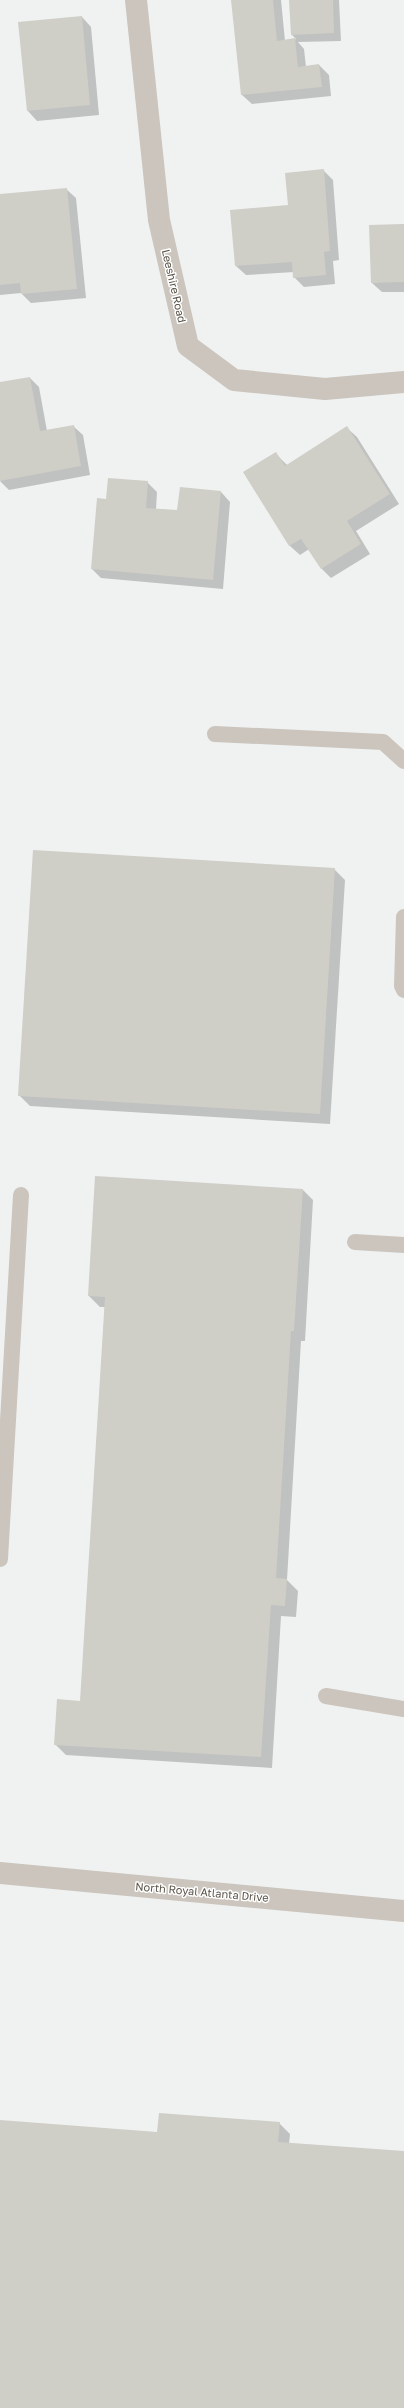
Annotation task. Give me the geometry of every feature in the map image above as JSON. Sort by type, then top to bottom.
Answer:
[{"type":"street","name":"Leeshire Road","points":[[136,0],[159,220],[188,346],[234,380],[325,389],[404,382]]},
{"type":"street","name":"North Royal Atlanta Drive","points":[[0,1873],[404,1911]]},
{"type":"lane","points":[[215,734],[383,742],[404,761]]},
{"type":"lane","points":[[404,917],[402,986],[404,990]]},
{"type":"lane","points":[[0,1559],[21,1195]]},
{"type":"lane","points":[[355,1242],[404,1245]]},
{"type":"lane","points":[[326,1696],[404,1709]]},
{"type":"building","points":[[231,0],[273,0],[277,41],[295,38],[298,67],[319,64],[322,87],[241,95]]},
{"type":"building","points":[[289,0],[333,0],[334,33],[291,35]]},
{"type":"building","points":[[82,16],[90,105],[27,111],[18,22]]},
{"type":"building","points":[[324,169],[330,251],[324,252],[326,275],[293,278],[292,262],[235,266],[230,210],[288,205],[285,173]]},
{"type":"building","points":[[67,188],[77,289],[21,294],[20,283],[0,285],[0,194]]},
{"type":"building","points":[[404,224],[404,282],[371,283],[369,225]]},
{"type":"building","points":[[30,377],[40,431],[74,425],[81,466],[0,481],[0,382]]},
{"type":"building","points":[[347,426],[390,494],[347,521],[361,544],[321,569],[301,539],[289,546],[243,472],[276,452],[285,466]]},
{"type":"building","points":[[108,478],[148,481],[146,508],[177,510],[180,487],[221,491],[213,580],[91,569],[97,498],[106,499]]},
{"type":"building","points":[[33,850],[335,868],[320,1114],[18,1096]]},
{"type":"building","points":[[95,1176],[303,1189],[294,1331],[291,1331],[276,1578],[287,1579],[285,1606],[271,1605],[261,1757],[54,1745],[57,1699],[80,1701],[105,1297],[88,1296]]},
{"type":"building","points":[[159,2113],[280,2122],[278,2142],[404,2151],[404,2408],[0,2408],[0,2120],[157,2132]]}]
